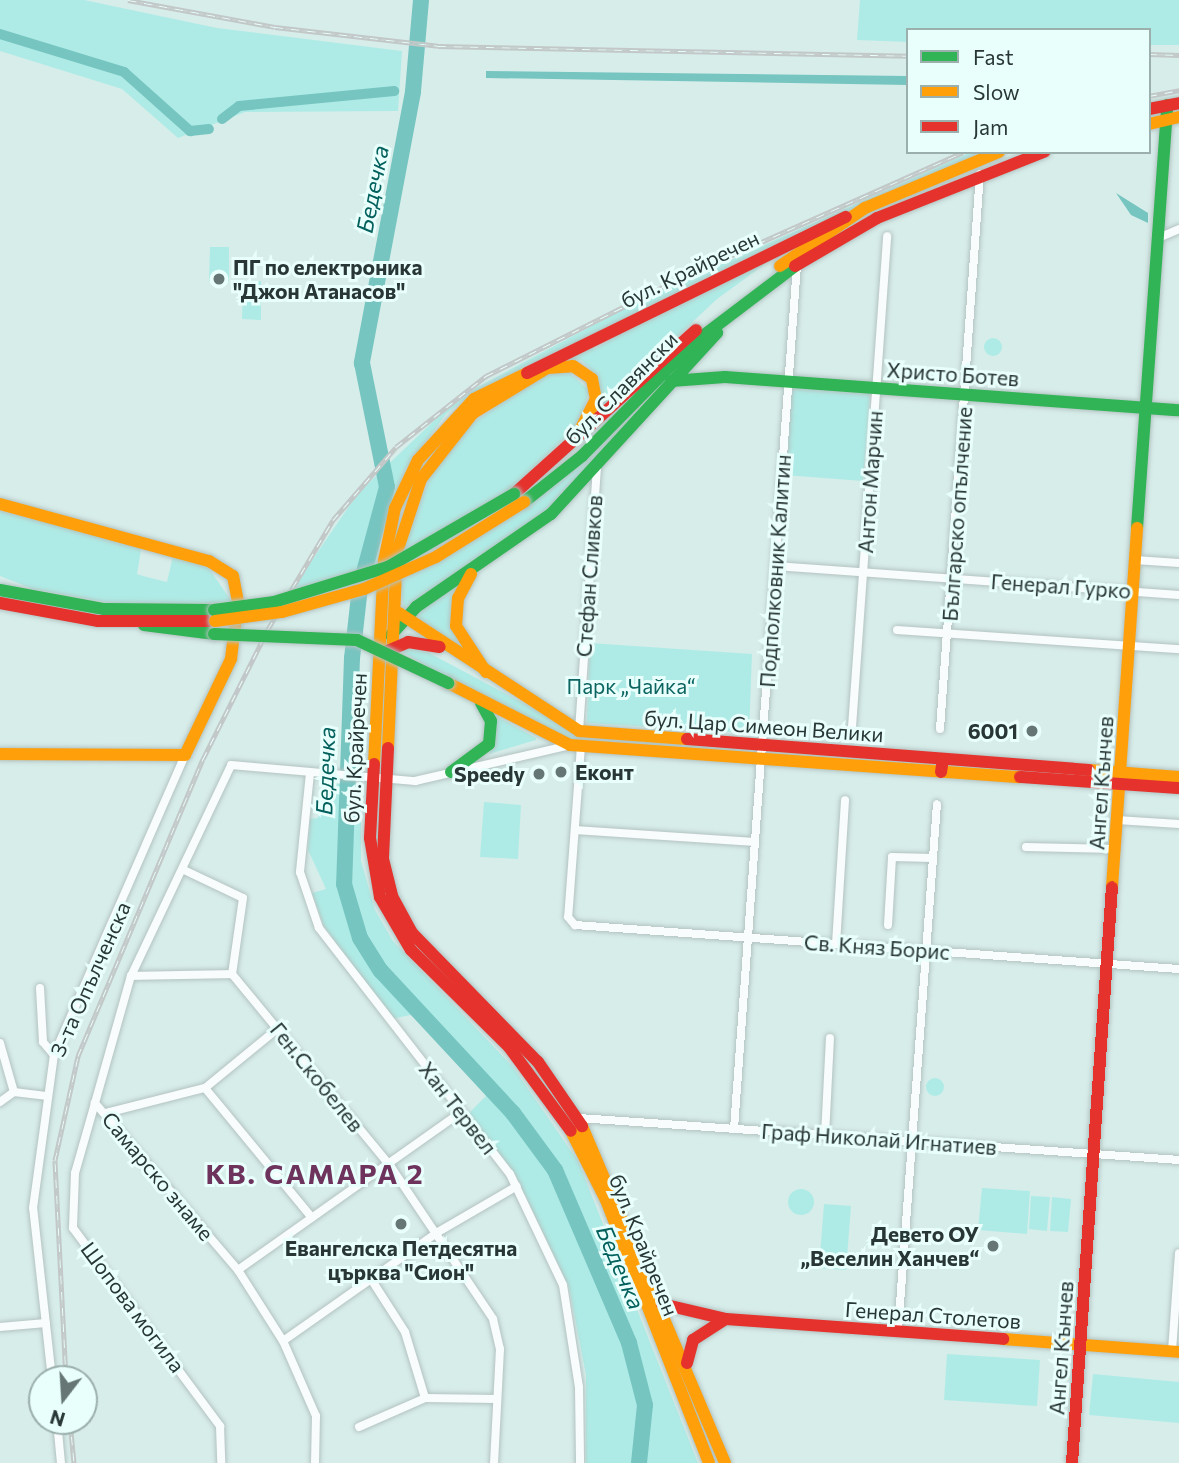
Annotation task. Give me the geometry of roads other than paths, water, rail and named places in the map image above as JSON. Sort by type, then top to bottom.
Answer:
[{"type":"main road","points":[[1151,109],[1173,104]]},
{"type":"main road","name":"Ангел Кънчев","points":[[1072,1463],[1159,226],[1173,104]]},
{"type":"main road","points":[[1151,124],[1173,118]]},
{"type":"main road","name":"бул. Славянски","points":[[519,498],[741,293],[865,208],[994,154]]},
{"type":"main road","name":"бул. Славянски","points":[[214,622],[282,612],[365,589],[436,557],[519,498],[752,295],[797,264],[877,218],[980,174],[1038,154]]},
{"type":"main road","name":"бул. Крайречен","points":[[725,1463],[624,1205],[579,1118],[538,1062],[422,946],[399,911],[383,859],[378,780],[378,660],[384,561],[395,508],[428,445],[459,411],[530,366],[865,208]]},
{"type":"main road","points":[[378,660],[404,618],[551,514],[752,295]]},
{"type":"main road","points":[[699,352],[702,370],[725,377]]},
{"type":"main road","name":"бул. Крайречен","points":[[563,455],[596,399],[592,379],[561,365],[488,403],[445,442],[408,508],[393,596],[371,865],[387,915],[411,950],[509,1046],[560,1112],[594,1174],[707,1460]]},
{"type":"main road","name":"Христо Ботев","points":[[671,381],[725,377],[1179,410]]},
{"type":"main road","points":[[0,504],[168,547],[233,576],[238,601],[233,650],[185,755],[0,754]]},
{"type":"main road","points":[[475,569],[458,598],[456,626],[486,672]]},
{"type":"main road","points":[[393,596],[404,618]]},
{"type":"main road","points":[[3,598],[214,622]]},
{"type":"main road","points":[[3,598],[133,623],[214,622]]},
{"type":"main road","name":"бул. Цар Симеон Велики","points":[[404,618],[579,731],[762,745],[942,765],[1120,778],[1179,777]]},
{"type":"main road","name":"бул. Цар Симеон Велики","points":[[214,622],[357,640],[448,683],[543,736],[578,746],[761,759],[942,765]]},
{"type":"main road","points":[[391,641],[419,642],[458,653]]},
{"type":"main road","points":[[451,772],[489,744],[491,721],[479,700]]},
{"type":"main road","name":"бул. Цар Симеон Велики","points":[[1120,778],[1179,788]]},
{"type":"main road","points":[[647,1304],[672,1328],[696,1336]]},
{"type":"main road","name":"Генерал Столетов","points":[[662,1304],[688,1314],[726,1319],[1176,1352]]},
{"type":"main road","points":[[672,1328],[688,1314]]},
{"type":"main road","points":[[687,1367],[696,1336],[726,1319]]},
{"type":"main road","points":[[672,1328],[674,1372]]},
{"type":"street","name":"Българско опълчение","points":[[940,729],[980,174]]},
{"type":"street","points":[[1159,226],[1179,229]]},
{"type":"street","name":"Антон Марчин","points":[[852,727],[887,236]]},
{"type":"street","name":"Подполковник Калитин","points":[[734,1129],[797,264]]},
{"type":"street","name":"Стефан Сливков","points":[[579,731],[597,463]]},
{"type":"street","points":[[1135,560],[1179,563]]},
{"type":"street","name":"Генерал Гурко","points":[[775,566],[1179,595]]},
{"type":"street","points":[[898,630],[1179,649]]},
{"type":"street","points":[[578,746],[575,830],[755,842]]},
{"type":"street","name":"бул. Цар Симеон Велики","points":[[231,765],[378,780],[451,772],[578,746]]},
{"type":"street","name":"3-та Опълченска","points":[[50,1365],[33,1208],[46,1096],[54,1055],[163,818],[185,755]]},
{"type":"street","name":"Самарско знаме","points":[[231,765],[184,870],[131,976],[95,1103],[238,1270],[283,1341],[313,1406],[315,1463]]},
{"type":"street","name":"Хан Тервел","points":[[310,773],[300,856],[310,909],[359,987],[461,1112],[517,1186],[563,1285],[579,1387],[580,1463]]},
{"type":"street","points":[[836,944],[845,800]]},
{"type":"street","points":[[898,1331],[937,804]]},
{"type":"street","points":[[1117,820],[1179,824]]},
{"type":"street","name":"Св. Княз Борис","points":[[575,830],[568,917],[575,925],[1179,969]]},
{"type":"street","points":[[1026,846],[1115,849]]},
{"type":"street","points":[[888,925],[892,858],[933,858]]},
{"type":"street","points":[[131,976],[232,974],[243,898],[184,870]]},
{"type":"street","name":"Ген.Скобелев","points":[[232,974],[390,1167],[439,1232],[493,1319],[500,1349],[494,1463]]},
{"type":"street","points":[[40,988],[43,1042],[54,1055]]},
{"type":"street","points":[[106,1113],[205,1088],[277,1029]]},
{"type":"street","points":[[825,1136],[830,1038]]},
{"type":"street","points":[[0,1043],[14,1092]]},
{"type":"street","points":[[205,1088],[313,1218]]},
{"type":"street","points":[[0,1102],[14,1092],[46,1096]]},
{"type":"street","name":"Шопова могила","points":[[95,1103],[75,1173],[72,1228],[220,1426],[221,1463]]},
{"type":"street","points":[[238,1270],[390,1167],[461,1112]]},
{"type":"street","name":"Граф Николай Игнатиев","points":[[579,1118],[1179,1160]]},
{"type":"street","points":[[283,1341],[439,1232],[517,1186]]},
{"type":"street","points":[[1176,1352],[1179,1253]]},
{"type":"street","points":[[370,1279],[405,1332],[425,1398]]},
{"type":"street","points":[[0,1327],[46,1323]]},
{"type":"street","points":[[359,1427],[425,1398],[497,1399]]},
{"type":"street","points":[[58,1435],[61,1463]]},
{"type":"waterway","name":"Бедечка","points":[[421,0],[413,92],[362,363],[387,487],[360,587],[352,658],[344,884],[360,938],[381,971],[513,1113],[555,1170],[629,1343],[645,1405],[639,1463]]},
{"type":"waterway","points":[[0,34],[124,72],[190,131],[209,129]]},
{"type":"waterway","points":[[222,119],[239,106],[394,91]]},
{"type":"railway","points":[[128,0],[275,27],[438,46],[906,56]]},
{"type":"railway","points":[[1151,54],[1179,55]]},
{"type":"railway","points":[[1151,96],[1179,90]]},
{"type":"railway","points":[[65,1365],[55,1160],[78,1056],[203,759],[268,629],[333,520],[396,447],[486,376],[685,276],[959,154]]},
{"type":"railway","points":[[71,1435],[74,1463]]},
{"type":"place","name":"ПГ по електроника \"Джон Атанасов\"","points":[[219,279]]},
{"type":"place","name":"6001","points":[[1032,731]]},
{"type":"place","name":"Еконт","points":[[561,772]]},
{"type":"place","name":"Speedy","points":[[539,774]]},
{"type":"place","name":"Евангелска Петдесятна църква \"Сион\"","points":[[401,1224]]},
{"type":"place","name":"Девето ОУ „Веселин Ханчев“","points":[[993,1246]]},
{"type":"district","name":"КВ. САМАРА 2","points":[[315,1173]]},
{"type":"park label","name":"Парк „Чайка“","points":[[631,686]]}]
